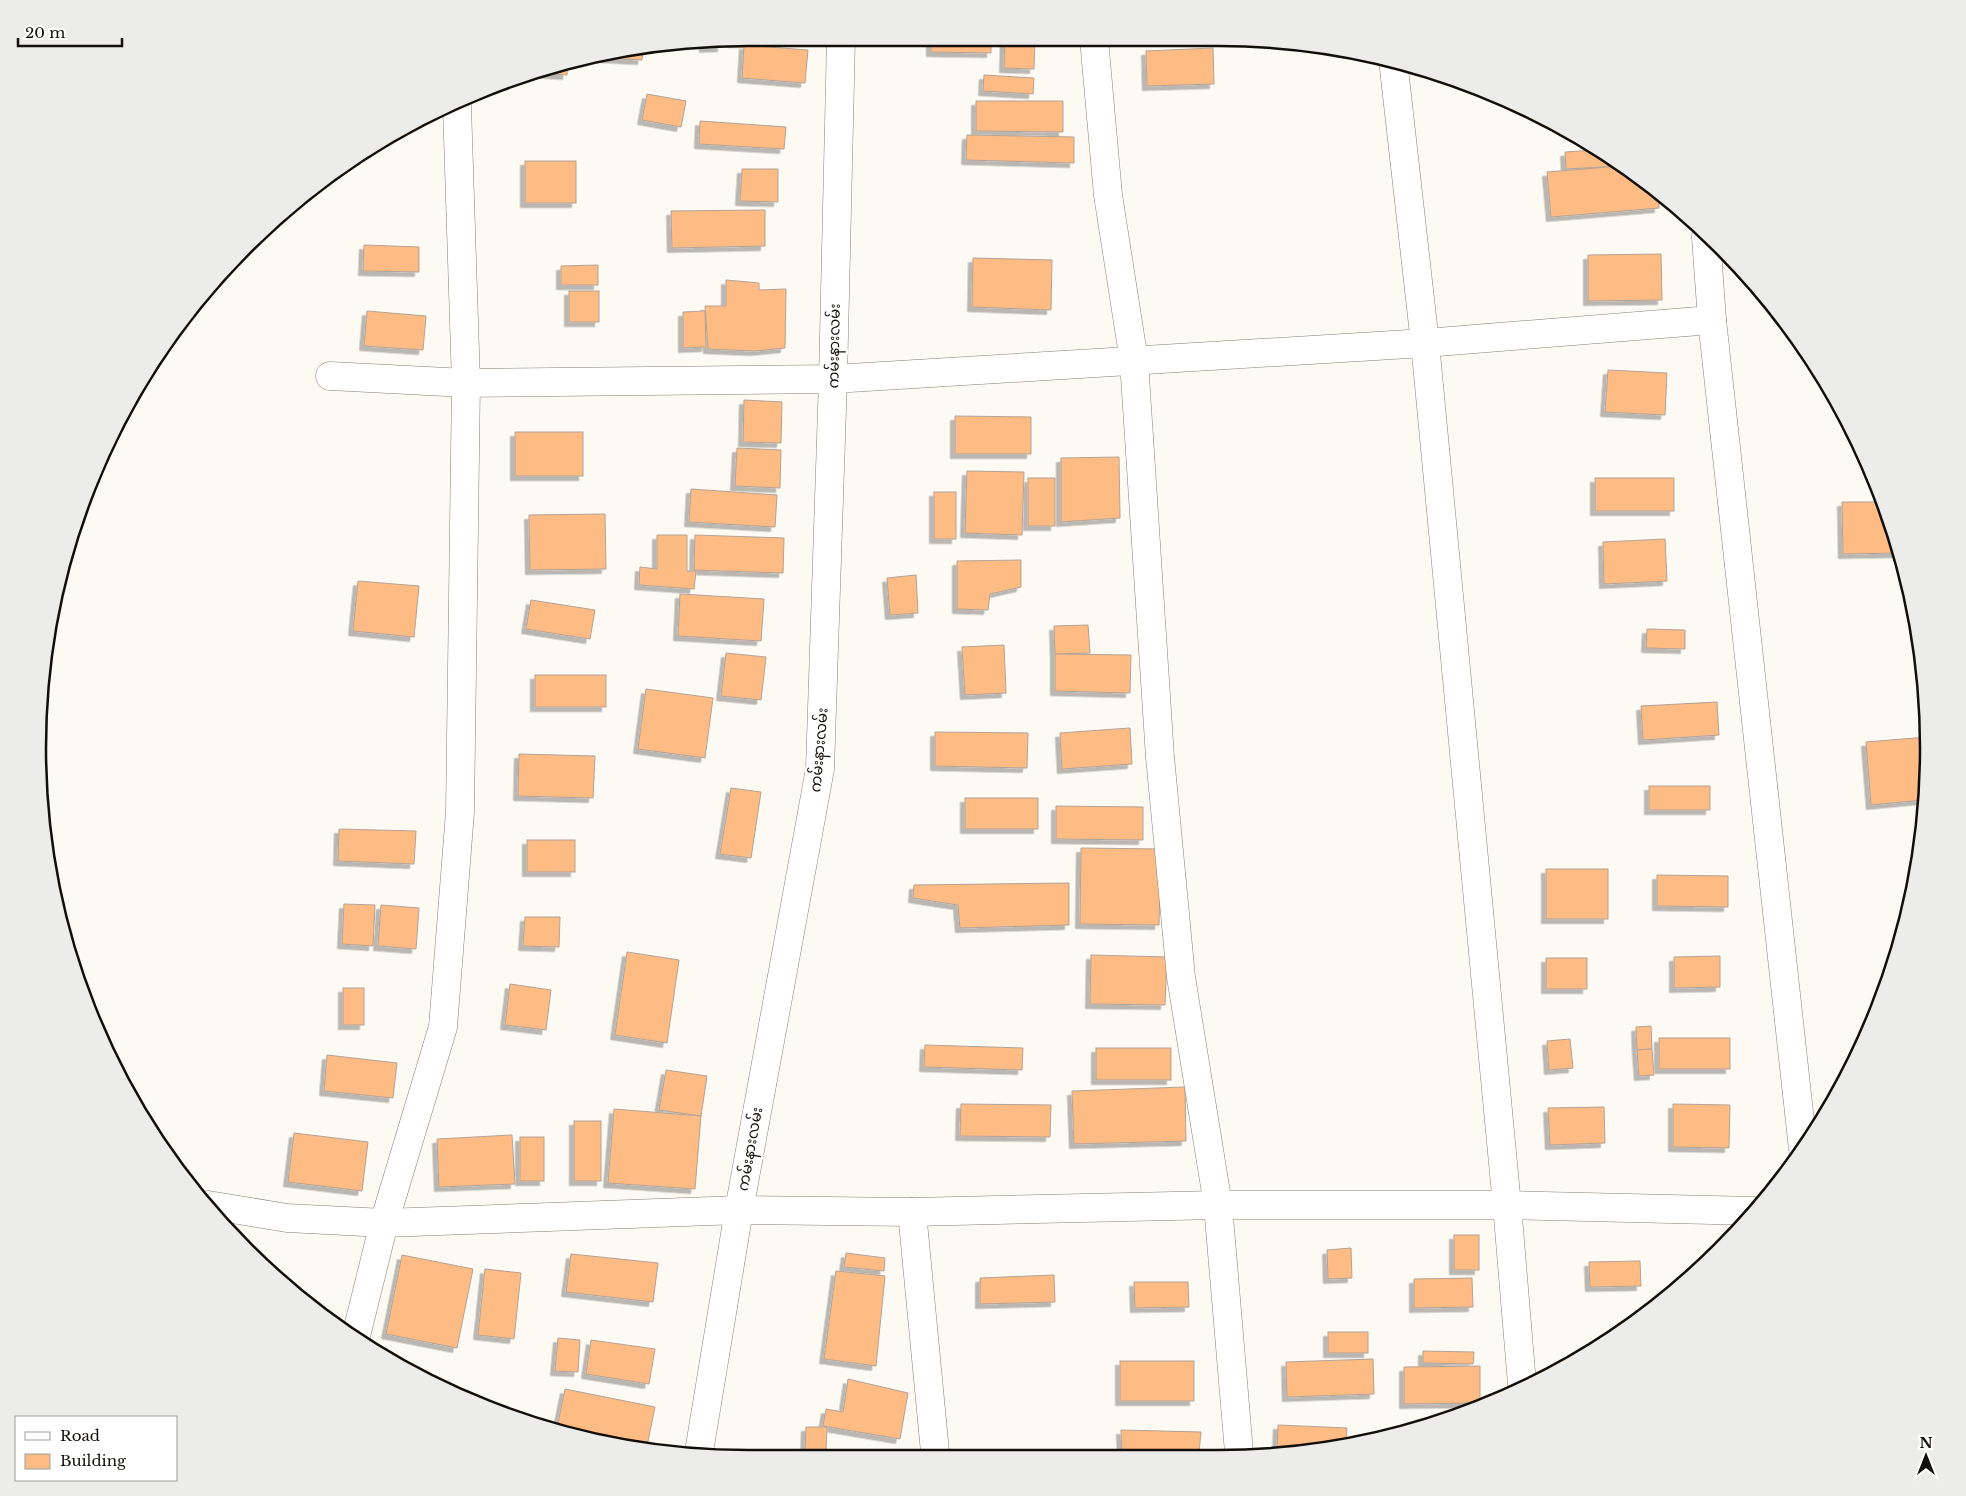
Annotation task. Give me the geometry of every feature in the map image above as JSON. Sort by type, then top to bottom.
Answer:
[{"type":"street","name":"ကမ်းနားလမ်း","points":[[700,1448],[739,1210],[820,769],[833,379],[841,46]]},
{"type":"street","points":[[1095,46],[1108,195],[1134,361],[1160,757],[1180,968],[1218,1205],[1239,1449]]},
{"type":"street","points":[[1393,68],[1425,343],[1507,1205],[1522,1380]]},
{"type":"street","points":[[357,1331],[384,1223],[443,1026],[460,812],[466,383],[457,110]]},
{"type":"street","points":[[1707,245],[1712,320],[1802,1137]]},
{"type":"street","points":[[330,376],[466,383],[833,379],[1425,343],[1712,320]]},
{"type":"street","points":[[216,1206],[287,1218],[384,1223],[739,1210],[912,1212],[1218,1205],[1507,1205],[1746,1211]]},
{"type":"street","points":[[912,1212],[935,1450]]},
{"type":"building","points":[[744,46],[808,50],[805,83],[742,78]]},
{"type":"building","points":[[931,46],[991,46],[991,53],[931,52]]},
{"type":"building","points":[[1005,46],[1035,46],[1034,69],[1004,68]]},
{"type":"building","points":[[1213,48],[1214,84],[1147,86],[1146,51]]},
{"type":"building","points":[[643,54],[642,60],[618,59]]},
{"type":"building","points":[[567,70],[567,75],[552,74]]},
{"type":"building","points":[[984,75],[1034,78],[1033,94],[983,91]]},
{"type":"building","points":[[647,94],[686,101],[681,127],[642,120]]},
{"type":"building","points":[[976,101],[1063,101],[1063,132],[976,131]]},
{"type":"building","points":[[700,121],[786,127],[784,149],[699,144]]},
{"type":"building","points":[[967,135],[1074,137],[1074,163],[966,160]]},
{"type":"building","points":[[1586,151],[1610,167],[1566,169],[1565,152]]},
{"type":"building","points":[[525,161],[576,161],[576,203],[525,203]]},
{"type":"building","points":[[1611,167],[1659,202],[1659,208],[1551,217],[1547,172]]},
{"type":"building","points":[[742,169],[778,169],[778,202],[740,201]]},
{"type":"building","points":[[765,210],[765,246],[672,248],[671,211]]},
{"type":"building","points":[[364,245],[419,247],[419,272],[363,271]]},
{"type":"building","points":[[1661,254],[1662,300],[1588,301],[1588,255]]},
{"type":"building","points":[[973,258],[1052,260],[1051,310],[972,307]]},
{"type":"building","points":[[598,265],[598,285],[561,285],[561,266]]},
{"type":"building","points":[[726,280],[759,283],[759,290],[786,289],[785,348],[755,351],[708,349],[705,306],[726,306]]},
{"type":"building","points":[[569,291],[599,291],[599,322],[569,322]]},
{"type":"building","points":[[367,311],[426,316],[423,350],[364,346]]},
{"type":"building","points":[[705,311],[706,347],[683,348],[683,312]]},
{"type":"building","points":[[1608,370],[1667,373],[1665,415],[1605,412]]},
{"type":"building","points":[[744,400],[782,402],[781,443],[743,442]]},
{"type":"building","points":[[955,416],[1031,417],[1031,454],[955,454]]},
{"type":"building","points":[[515,432],[583,432],[583,476],[515,476]]},
{"type":"building","points":[[737,448],[781,450],[780,488],[735,486]]},
{"type":"building","points":[[1119,457],[1120,518],[1061,522],[1061,458]]},
{"type":"building","points":[[967,471],[1024,472],[1022,535],[965,533]]},
{"type":"building","points":[[1028,478],[1055,478],[1055,526],[1028,526]]},
{"type":"building","points":[[1595,478],[1674,478],[1674,511],[1595,511]]},
{"type":"building","points":[[691,489],[777,495],[775,527],[689,522]]},
{"type":"building","points":[[934,492],[956,492],[956,539],[934,539]]},
{"type":"building","points":[[1842,502],[1875,502],[1892,553],[1843,554]]},
{"type":"building","points":[[605,514],[606,569],[530,570],[529,515]]},
{"type":"building","points":[[657,535],[687,535],[687,571],[696,571],[694,589],[639,585],[640,567],[657,569]]},
{"type":"building","points":[[695,535],[784,538],[783,573],[694,570]]},
{"type":"building","points":[[1665,539],[1667,581],[1604,584],[1603,542]]},
{"type":"building","points":[[1021,560],[1021,587],[990,594],[988,610],[957,609],[957,561]]},
{"type":"building","points":[[916,575],[918,613],[890,615],[887,578]]},
{"type":"building","points":[[358,581],[419,586],[414,637],[353,631]]},
{"type":"building","points":[[680,594],[764,599],[761,641],[678,636]]},
{"type":"building","points":[[531,600],[595,610],[590,639],[526,629]]},
{"type":"building","points":[[1088,625],[1090,653],[1055,654],[1054,626]]},
{"type":"building","points":[[1647,629],[1685,630],[1685,649],[1646,648]]},
{"type":"building","points":[[1004,645],[1006,693],[965,695],[962,647]]},
{"type":"building","points":[[726,653],[766,657],[761,700],[721,696]]},
{"type":"building","points":[[1055,654],[1131,655],[1130,693],[1055,691]]},
{"type":"building","points":[[535,675],[606,675],[606,707],[535,707]]},
{"type":"building","points":[[646,689],[713,698],[705,758],[638,749]]},
{"type":"building","points":[[1717,702],[1719,735],[1643,740],[1641,706]]},
{"type":"building","points":[[1130,728],[1132,764],[1062,769],[1060,733]]},
{"type":"building","points":[[935,732],[1028,733],[1027,768],[935,766]]},
{"type":"building","points":[[1920,738],[1917,801],[1871,805],[1866,742]]},
{"type":"building","points":[[519,754],[595,756],[593,798],[518,796]]},
{"type":"building","points":[[1649,786],[1710,786],[1710,810],[1649,810]]},
{"type":"building","points":[[731,788],[761,792],[751,858],[720,854]]},
{"type":"building","points":[[965,798],[1038,798],[1038,829],[965,829]]},
{"type":"building","points":[[1056,806],[1143,807],[1143,840],[1056,839]]},
{"type":"building","points":[[339,829],[416,831],[414,864],[338,861]]},
{"type":"building","points":[[527,840],[575,840],[575,872],[527,872]]},
{"type":"building","points":[[1081,848],[1161,849],[1159,925],[1080,924]]},
{"type":"building","points":[[1546,869],[1608,869],[1608,919],[1546,919]]},
{"type":"building","points":[[1657,875],[1728,876],[1728,907],[1657,906]]},
{"type":"building","points":[[1069,883],[1069,925],[960,928],[958,905],[913,898],[914,885]]},
{"type":"building","points":[[344,904],[375,905],[373,946],[342,944]]},
{"type":"building","points":[[381,905],[419,908],[416,949],[378,946]]},
{"type":"building","points":[[525,917],[560,917],[559,947],[523,946]]},
{"type":"building","points":[[627,952],[679,960],[667,1043],[615,1035]]},
{"type":"building","points":[[1091,955],[1167,957],[1165,1005],[1090,1004]]},
{"type":"building","points":[[1720,956],[1720,987],[1674,988],[1674,957]]},
{"type":"building","points":[[1546,958],[1587,958],[1587,989],[1546,989]]},
{"type":"building","points":[[510,984],[551,990],[546,1030],[505,1025]]},
{"type":"building","points":[[343,988],[364,988],[364,1025],[343,1025]]},
{"type":"building","points":[[1651,1026],[1652,1049],[1637,1050],[1636,1027]]},
{"type":"building","points":[[1659,1038],[1730,1038],[1730,1069],[1659,1069]]},
{"type":"building","points":[[1570,1039],[1573,1068],[1549,1070],[1547,1041]]},
{"type":"building","points":[[925,1045],[1023,1048],[1022,1070],[924,1067]]},
{"type":"building","points":[[1096,1048],[1171,1048],[1171,1080],[1096,1080]]},
{"type":"building","points":[[1652,1049],[1654,1075],[1639,1076],[1637,1050]]},
{"type":"building","points":[[327,1055],[397,1063],[393,1098],[324,1091]]},
{"type":"building","points":[[666,1070],[707,1076],[701,1116],[659,1110]]},
{"type":"building","points":[[1185,1087],[1186,1141],[1074,1144],[1072,1091]]},
{"type":"building","points":[[961,1104],[1051,1105],[1050,1137],[960,1136]]},
{"type":"building","points":[[1673,1104],[1730,1105],[1729,1148],[1673,1147]]},
{"type":"building","points":[[1604,1107],[1605,1143],[1550,1145],[1548,1108]]},
{"type":"building","points":[[614,1109],[701,1116],[695,1189],[608,1183]]},
{"type":"building","points":[[574,1121],[601,1121],[601,1181],[574,1181]]},
{"type":"building","points":[[294,1133],[368,1142],[362,1191],[288,1182]]},
{"type":"building","points":[[512,1135],[515,1184],[439,1187],[437,1139]]},
{"type":"building","points":[[520,1137],[544,1137],[544,1181],[520,1181]]},
{"type":"building","points":[[1454,1235],[1479,1235],[1479,1270],[1454,1270]]},
{"type":"building","points":[[1351,1248],[1352,1278],[1328,1279],[1327,1250]]},
{"type":"building","points":[[846,1253],[885,1258],[884,1271],[844,1267]]},
{"type":"building","points":[[571,1254],[658,1263],[653,1302],[566,1292]]},
{"type":"building","points":[[402,1255],[473,1269],[457,1348],[386,1334]]},
{"type":"building","points":[[1640,1261],[1641,1286],[1590,1287],[1589,1262]]},
{"type":"building","points":[[485,1269],[521,1273],[514,1339],[478,1335]]},
{"type":"building","points":[[836,1271],[885,1276],[876,1366],[824,1359]]},
{"type":"building","points":[[1054,1275],[1055,1302],[980,1304],[980,1278]]},
{"type":"building","points":[[1472,1278],[1473,1307],[1414,1308],[1414,1279]]},
{"type":"building","points":[[1134,1282],[1188,1282],[1189,1307],[1135,1308]]},
{"type":"building","points":[[1328,1332],[1368,1332],[1368,1353],[1328,1353]]},
{"type":"building","points":[[558,1338],[580,1340],[578,1372],[555,1371]]},
{"type":"building","points":[[591,1340],[655,1349],[649,1384],[586,1374]]},
{"type":"building","points":[[1423,1351],[1474,1352],[1473,1364],[1423,1363]]},
{"type":"building","points":[[1373,1359],[1374,1394],[1287,1397],[1286,1362]]},
{"type":"building","points":[[1120,1361],[1194,1361],[1194,1401],[1120,1401]]},
{"type":"building","points":[[1480,1366],[1480,1399],[1469,1403],[1404,1404],[1404,1367]]},
{"type":"building","points":[[848,1379],[908,1393],[900,1439],[823,1426],[826,1409],[843,1412]]},
{"type":"building","points":[[565,1389],[655,1407],[648,1443],[558,1424]]},
{"type":"building","points":[[1278,1425],[1347,1428],[1346,1438],[1310,1444],[1277,1447]]},
{"type":"building","points":[[806,1427],[827,1427],[826,1450],[805,1450]]},
{"type":"building","points":[[1121,1430],[1201,1432],[1199,1450],[1122,1450]]}]
